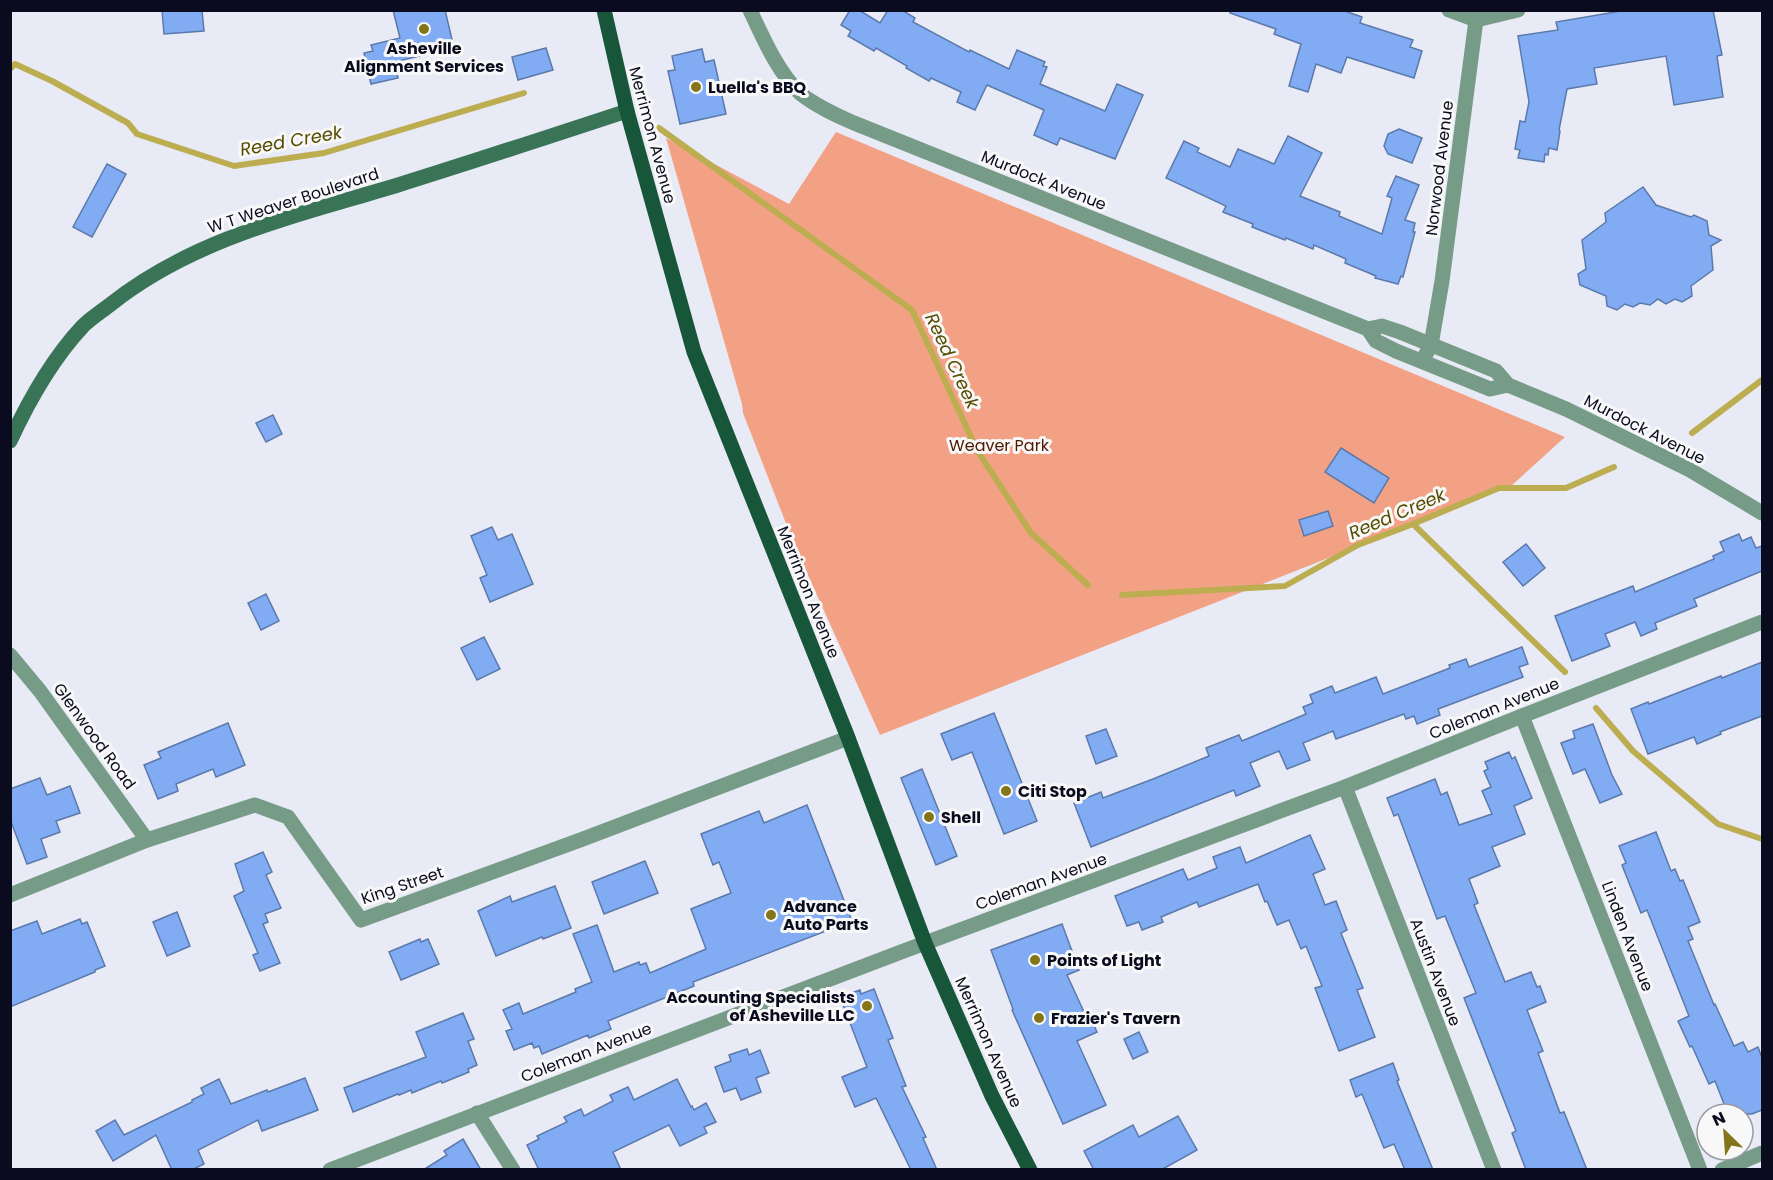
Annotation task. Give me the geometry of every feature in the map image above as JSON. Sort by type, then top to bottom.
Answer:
[{"type":"main road","name":"Merrimon Avenue","points":[[604,10],[627,111],[694,352],[848,738],[925,943],[992,1096],[1030,1170]]},
{"type":"main road","name":"W T Weaver Boulevard","points":[[10,441],[23,412],[49,371],[84,325],[126,292],[185,256],[235,234],[474,162],[627,111]]},
{"type":"street","name":"Murdock Avenue","points":[[750,10],[772,55],[787,77],[800,93],[828,111],[1368,330],[1376,341],[1422,362],[1490,388],[1508,385]]},
{"type":"street","points":[[1449,10],[1476,20],[1518,10]]},
{"type":"street","name":"Norwood Avenue","points":[[1422,362],[1431,345],[1442,281],[1476,20]]},
{"type":"street","name":"Murdock Avenue","points":[[1368,330],[1382,326],[1496,371],[1508,385],[1566,409],[1690,470],[1762,513]]},
{"type":"street","name":"Coleman Avenue","points":[[330,1170],[925,943],[1345,787],[1762,622]]},
{"type":"street","name":"Glenwood Road","points":[[10,655],[40,691],[147,840]]},
{"type":"street","name":"Linden Avenue","points":[[1522,716],[1700,1170]]},
{"type":"street","name":"King Street","points":[[10,895],[147,840],[255,804],[288,817],[362,920],[848,738]]},
{"type":"street","name":"Austin Avenue","points":[[1345,787],[1494,1170]]},
{"type":"street","points":[[477,1113],[513,1170]]},
{"type":"street","points":[[1722,1170],[1762,1153]]},
{"type":"green space","name":"Weaver Park","points":[[836,132],[1565,437],[1511,486],[880,735],[794,544],[743,413],[666,138],[789,204]]},
{"type":"building","points":[[162,10],[202,10],[204,31],[164,34]]},
{"type":"building","name":"Asheville Alignment Services","points":[[393,10],[445,10],[454,48],[394,62],[398,78],[371,84],[364,53],[373,51],[371,45],[400,38]]},
{"type":"building","points":[[850,10],[859,10],[880,23],[888,10],[902,10],[915,18],[913,22],[969,52],[970,50],[1009,69],[1017,50],[1045,62],[1043,66],[1047,67],[1040,84],[1105,111],[1117,84],[1143,95],[1115,159],[1060,138],[1057,145],[1034,135],[1044,110],[987,85],[975,110],[957,102],[961,92],[931,78],[929,81],[876,48],[874,51],[848,36],[851,31],[841,25]]},
{"type":"building","points":[[1230,10],[1342,10],[1362,17],[1360,23],[1413,40],[1410,47],[1422,51],[1414,78],[1347,57],[1341,73],[1316,64],[1308,92],[1289,86],[1301,44],[1274,34],[1276,29],[1230,13]]},
{"type":"building","points":[[1627,10],[1713,10],[1722,55],[1717,56],[1723,97],[1674,105],[1666,56],[1594,68],[1597,84],[1567,89],[1557,150],[1549,148],[1544,162],[1518,158],[1520,150],[1515,149],[1520,121],[1525,122],[1529,102],[1518,36],[1558,30],[1556,22]]},
{"type":"building","points":[[546,48],[553,70],[518,80],[512,57]]},
{"type":"building","name":"Luella's BBQ","points":[[702,49],[705,62],[714,60],[726,114],[680,124],[668,71],[675,70],[672,56]]},
{"type":"building","points":[[1399,129],[1422,138],[1412,163],[1388,154],[1384,146],[1388,134]]},
{"type":"building","points":[[1288,136],[1322,153],[1300,196],[1340,212],[1339,216],[1382,234],[1392,198],[1387,196],[1396,176],[1419,185],[1405,220],[1415,223],[1413,232],[1415,232],[1403,277],[1401,276],[1398,284],[1375,278],[1376,276],[1345,263],[1346,259],[1314,245],[1313,249],[1252,227],[1253,224],[1223,212],[1226,206],[1166,178],[1184,141],[1199,148],[1197,152],[1230,167],[1238,149],[1274,164]]},
{"type":"building","points":[[107,164],[126,174],[92,237],[73,227]]},
{"type":"building","points":[[1643,187],[1656,205],[1691,217],[1694,215],[1707,221],[1709,235],[1721,240],[1711,246],[1713,270],[1691,286],[1692,296],[1682,302],[1675,299],[1666,304],[1658,299],[1650,305],[1640,303],[1633,307],[1625,304],[1617,310],[1607,306],[1606,296],[1580,285],[1578,274],[1586,269],[1582,240],[1606,222],[1605,213]]},
{"type":"building","points":[[273,415],[282,434],[266,442],[256,423]]},
{"type":"building","points":[[1341,448],[1389,478],[1374,503],[1325,472]]},
{"type":"building","points":[[1328,511],[1333,526],[1304,536],[1299,520]]},
{"type":"building","points":[[492,527],[498,540],[512,534],[533,584],[490,602],[480,578],[487,575],[471,536]]},
{"type":"building","points":[[1739,534],[1742,541],[1751,537],[1756,548],[1762,546],[1762,571],[1694,599],[1697,606],[1655,623],[1657,629],[1641,636],[1635,622],[1605,634],[1610,646],[1572,661],[1555,616],[1633,586],[1635,592],[1714,559],[1713,556],[1724,551],[1720,542]]},
{"type":"building","points":[[1526,544],[1545,568],[1523,586],[1503,562]]},
{"type":"building","points":[[266,594],[279,621],[261,630],[248,603]]},
{"type":"building","points":[[484,637],[500,669],[477,680],[461,648]]},
{"type":"building","points":[[1522,647],[1528,664],[1519,667],[1523,677],[1438,709],[1440,715],[1417,724],[1414,716],[1406,719],[1404,714],[1336,739],[1333,731],[1303,743],[1310,760],[1287,769],[1279,751],[1250,763],[1260,786],[1236,796],[1234,790],[1091,847],[1074,803],[1101,792],[1103,798],[1153,779],[1209,756],[1206,748],[1239,735],[1242,741],[1306,714],[1303,707],[1313,703],[1310,695],[1332,686],[1335,693],[1376,677],[1383,694],[1450,668],[1449,665],[1466,659],[1469,667]]},
{"type":"building","points":[[1762,662],[1762,716],[1720,732],[1721,734],[1697,744],[1694,737],[1648,754],[1631,709]]},
{"type":"building","name":"Citi Stop","points":[[994,713],[1037,821],[1004,834],[972,752],[952,760],[941,734]]},
{"type":"building","points":[[228,723],[245,765],[216,777],[213,769],[176,784],[178,791],[158,799],[144,765],[161,758],[158,752]]},
{"type":"building","points":[[1593,724],[1612,775],[1622,794],[1600,803],[1585,769],[1573,774],[1561,743],[1575,738],[1573,731]]},
{"type":"building","points":[[1106,729],[1117,756],[1096,764],[1086,736]]},
{"type":"building","points":[[1509,752],[1512,759],[1515,757],[1532,798],[1514,806],[1525,834],[1492,847],[1500,866],[1469,879],[1478,903],[1474,905],[1505,982],[1531,972],[1537,987],[1540,986],[1546,1002],[1527,1010],[1543,1051],[1538,1053],[1560,1113],[1564,1112],[1587,1170],[1526,1170],[1512,1133],[1516,1131],[1464,998],[1476,993],[1445,916],[1437,919],[1398,814],[1394,816],[1387,798],[1435,779],[1441,795],[1447,792],[1459,825],[1492,814],[1482,791],[1491,787],[1484,771],[1488,769],[1485,762]]},
{"type":"building","name":"Shell","points":[[922,769],[957,856],[936,865],[901,778]]},
{"type":"building","points":[[40,778],[47,795],[70,786],[80,813],[56,821],[60,832],[41,839],[47,857],[27,864],[10,819],[10,789]]},
{"type":"building","points":[[807,805],[852,921],[693,982],[694,986],[608,1021],[611,1029],[589,1038],[588,1035],[542,1054],[539,1046],[534,1048],[532,1043],[514,1050],[506,1031],[512,1029],[503,1010],[519,1003],[523,1014],[576,992],[575,989],[592,982],[573,934],[597,925],[614,972],[639,962],[640,965],[646,963],[650,973],[706,949],[691,909],[731,893],[719,862],[713,865],[701,834],[759,811],[764,823]]},
{"type":"building","points":[[1656,832],[1671,871],[1675,869],[1680,881],[1683,880],[1700,922],[1688,927],[1693,939],[1688,941],[1714,1005],[1734,1046],[1743,1042],[1748,1052],[1758,1047],[1762,1058],[1762,1110],[1755,1113],[1755,1102],[1723,1102],[1715,1081],[1709,1084],[1678,1021],[1689,1016],[1647,910],[1641,913],[1622,865],[1626,863],[1619,846]]},
{"type":"building","points":[[1310,835],[1325,869],[1313,874],[1325,905],[1336,901],[1347,930],[1341,933],[1363,988],[1357,990],[1375,1037],[1339,1051],[1315,988],[1322,986],[1306,946],[1301,949],[1289,920],[1277,925],[1258,884],[1199,907],[1197,902],[1161,917],[1163,922],[1142,930],[1139,922],[1127,926],[1115,896],[1183,869],[1188,880],[1217,868],[1213,857],[1240,847],[1246,863]]},
{"type":"building","points":[[263,852],[272,872],[266,875],[281,908],[265,914],[268,922],[263,924],[280,963],[260,971],[253,955],[258,953],[234,896],[244,891],[235,864]]},
{"type":"building","points":[[645,861],[658,893],[604,914],[592,882]]},
{"type":"building","points":[[555,886],[571,928],[496,956],[478,911],[510,896],[512,902]]},
{"type":"building","points":[[177,912],[190,946],[167,956],[153,922]]},
{"type":"building","points":[[80,919],[82,924],[87,922],[105,966],[10,1007],[10,931],[37,921],[42,934]]},
{"type":"building","points":[[1062,924],[1079,970],[1067,975],[1085,1014],[1088,1012],[1097,1032],[1077,1041],[1106,1105],[1063,1124],[1012,1010],[991,950]]},
{"type":"building","points":[[420,939],[421,942],[428,939],[439,964],[401,980],[389,952]]},
{"type":"building","points":[[874,989],[893,1038],[888,1040],[906,1086],[902,1087],[926,1137],[923,1138],[937,1170],[911,1170],[876,1098],[855,1107],[842,1077],[867,1067],[840,997],[860,990],[861,994]]},
{"type":"building","points":[[463,1013],[474,1039],[468,1041],[477,1065],[468,1069],[469,1072],[442,1083],[441,1081],[412,1093],[411,1090],[398,1094],[353,1112],[344,1088],[426,1057],[416,1032]]},
{"type":"building","points":[[1139,1032],[1148,1052],[1133,1059],[1124,1039]]},
{"type":"building","points":[[747,1049],[749,1055],[760,1050],[769,1073],[756,1078],[761,1092],[741,1100],[736,1088],[724,1092],[715,1067],[731,1061],[729,1055]]},
{"type":"building","points":[[1393,1063],[1399,1080],[1397,1081],[1433,1170],[1405,1170],[1394,1144],[1384,1148],[1362,1094],[1356,1097],[1350,1080]]},
{"type":"building","points":[[305,1078],[318,1110],[262,1131],[258,1120],[198,1150],[204,1164],[192,1170],[172,1170],[156,1135],[113,1161],[96,1131],[115,1120],[124,1135],[192,1102],[204,1094],[201,1088],[219,1079],[231,1104]]},
{"type":"building","points":[[677,1079],[694,1110],[706,1103],[716,1122],[704,1127],[707,1133],[680,1146],[669,1125],[613,1152],[621,1170],[539,1170],[527,1145],[539,1139],[537,1136],[567,1122],[564,1117],[581,1109],[584,1116],[613,1101],[610,1095],[628,1087],[634,1100]]},
{"type":"building","points":[[1178,1116],[1197,1150],[1161,1170],[1094,1170],[1084,1151],[1133,1125],[1139,1137]]},
{"type":"building","points":[[463,1139],[481,1170],[423,1170],[447,1155],[444,1151]]},
{"type":"waterway","name":"Reed Creek","points":[[10,69],[15,64],[52,81],[128,123],[137,134],[234,166],[324,153],[524,93]]},
{"type":"waterway","name":"Reed Creek","points":[[659,128],[912,310],[977,450],[1031,533],[1088,585]]},
{"type":"waterway","name":"Reed Creek","points":[[1692,433],[1762,380]]},
{"type":"waterway","name":"Reed Creek","points":[[1122,595],[1285,586],[1358,545],[1499,488],[1566,488],[1614,467]]},
{"type":"waterway","points":[[1413,524],[1565,672]]},
{"type":"waterway","points":[[1596,708],[1633,751],[1718,824],[1762,839]]},
{"type":"place","name":"Asheville Alignment Services","points":[[424,29]]},
{"type":"place","name":"Luella's BBQ","points":[[696,87]]},
{"type":"place","name":"Citi Stop","points":[[1006,791]]},
{"type":"place","name":"Shell","points":[[929,817]]},
{"type":"place","name":"Advance Auto Parts","points":[[771,915]]},
{"type":"place","name":"Points of Light","points":[[1035,960]]},
{"type":"place","name":"Accounting Specialists of Asheville LLC","points":[[867,1006]]},
{"type":"place","name":"Frazier's Tavern","points":[[1039,1018]]}]
